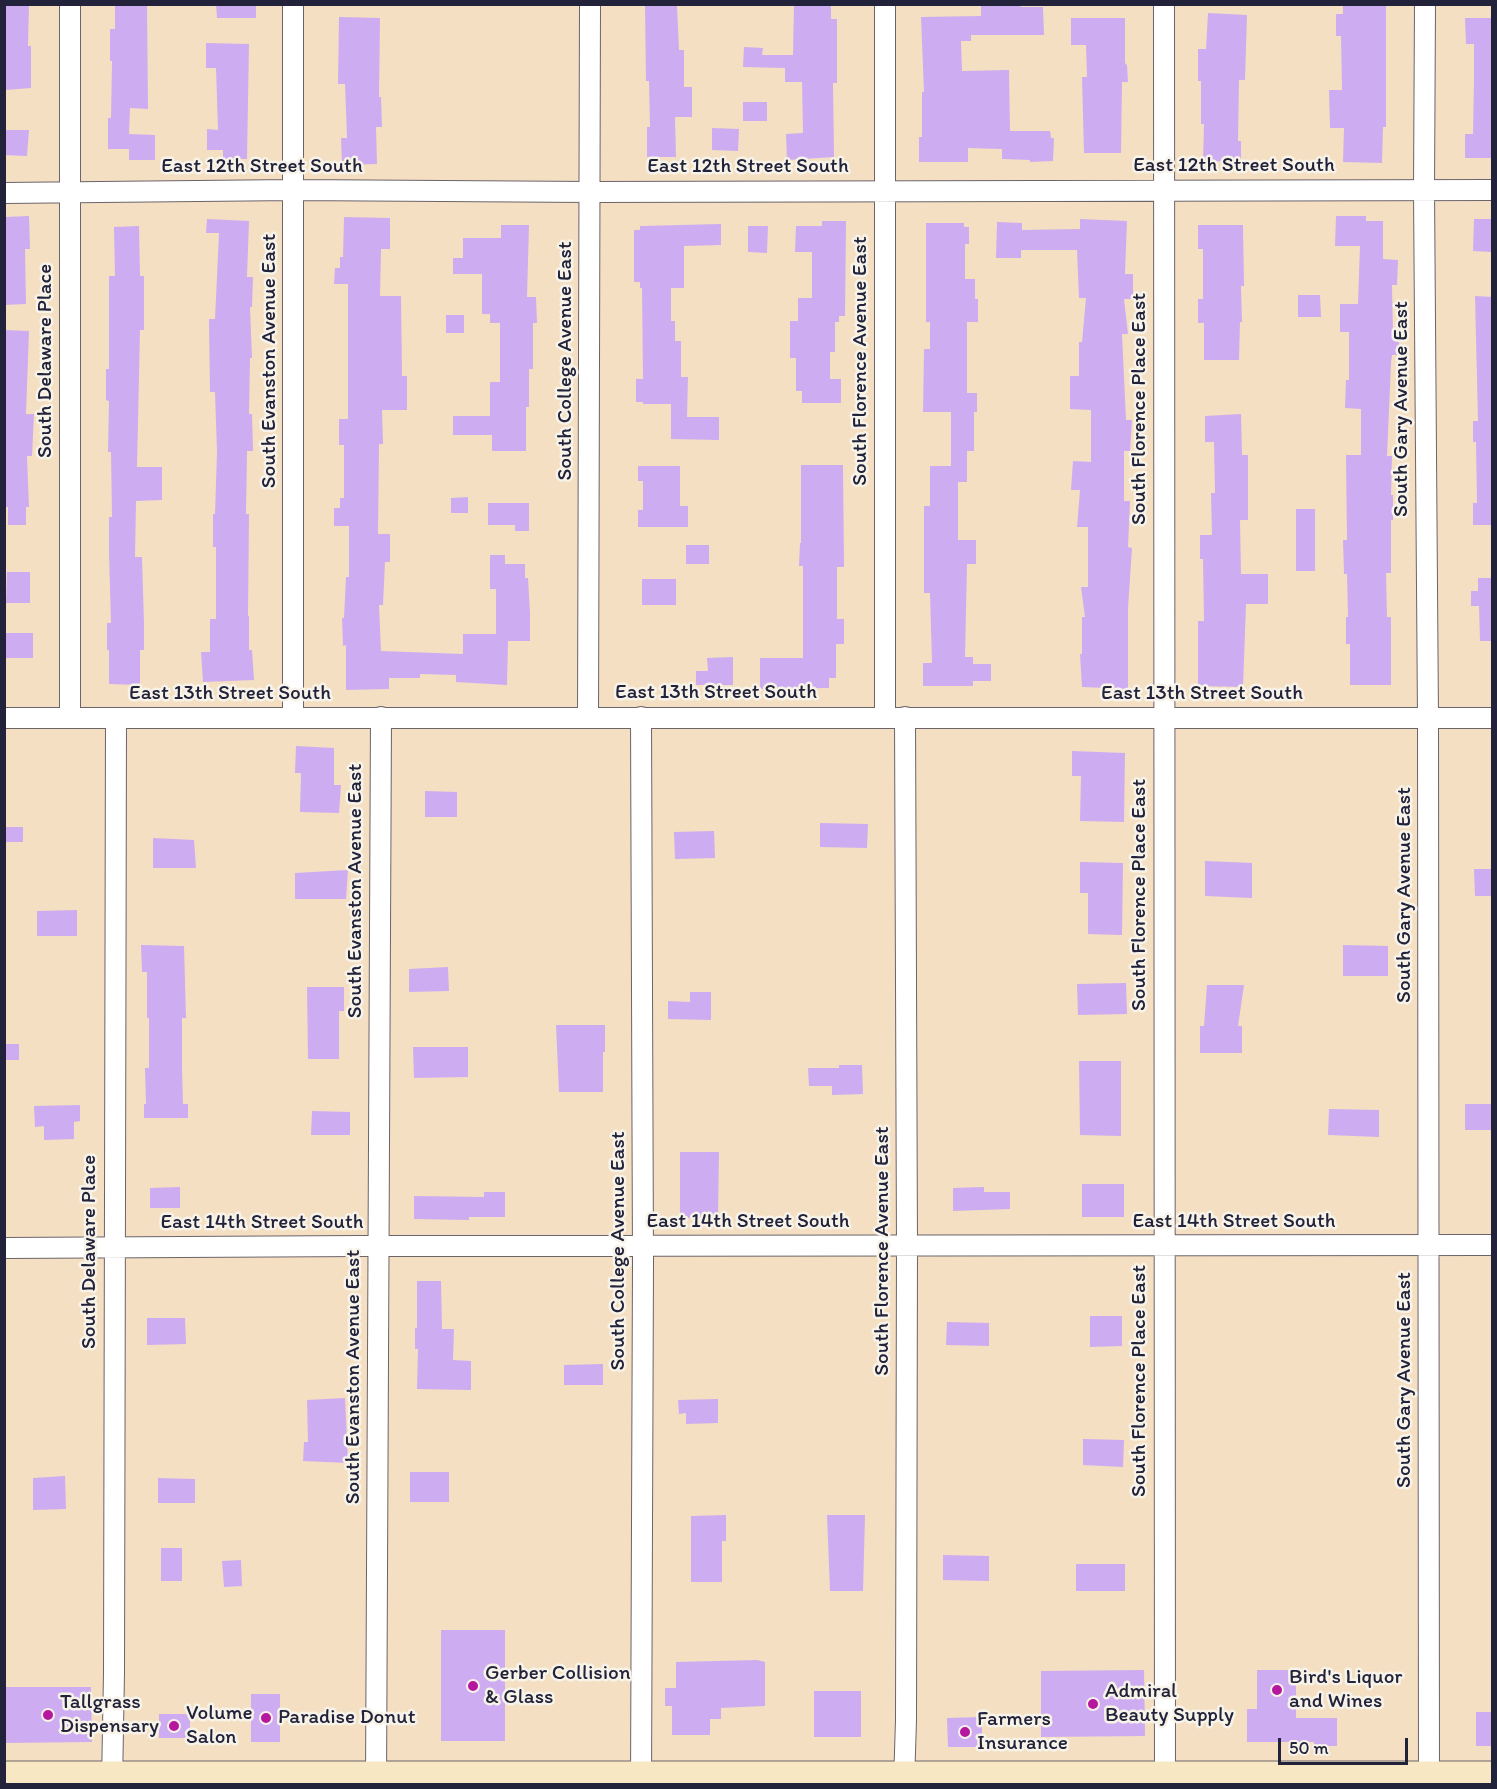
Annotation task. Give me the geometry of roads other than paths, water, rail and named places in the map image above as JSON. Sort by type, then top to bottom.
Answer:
[{"type":"main road","points":[[4,1775],[112,1780],[1429,1780],[1492,1775]]},
{"type":"street","name":"South Delaware Place","points":[[69,718],[70,4]]},
{"type":"street","name":"South Evanston Avenue East","points":[[293,4],[293,717]]},
{"type":"street","name":"South College Avenue East","points":[[588,718],[590,4]]},
{"type":"street","name":"South Florence Avenue East","points":[[885,4],[885,717]]},
{"type":"street","name":"South Florence Place East","points":[[1164,4],[1165,1780]]},
{"type":"street","name":"South Gary Avenue East","points":[[1425,4],[1429,1780]]},
{"type":"street","name":"East 12th Street South","points":[[4,193],[294,190],[590,192],[1492,190]]},
{"type":"street","name":"South Evanston Avenue East","points":[[376,1779],[381,717]]},
{"type":"street","name":"South College Avenue East","points":[[641,717],[643,1246],[641,1779]]},
{"type":"street","name":"South Florence Avenue East","points":[[904,1780],[907,1246],[905,717]]},
{"type":"street","name":"East 13th Street South","points":[[4,718],[1492,718]]},
{"type":"street","name":"South Delaware Place","points":[[112,1780],[116,719]]},
{"type":"street","name":"East 14th Street South","points":[[4,1248],[1492,1245]]},
{"type":"place","name":"Gerber Collision & Glass","points":[[473,1686]]},
{"type":"place","name":"Bird's Liquor and Wines","points":[[1277,1690]]},
{"type":"place","name":"Admiral Beauty Supply","points":[[1093,1704]]},
{"type":"place","name":"Tallgrass Dispensary","points":[[48,1715]]},
{"type":"place","name":"Paradise Donut","points":[[266,1718]]},
{"type":"place","name":"Volume Salon","points":[[174,1726]]},
{"type":"place","name":"Farmers Insurance","points":[[965,1732]]}]
